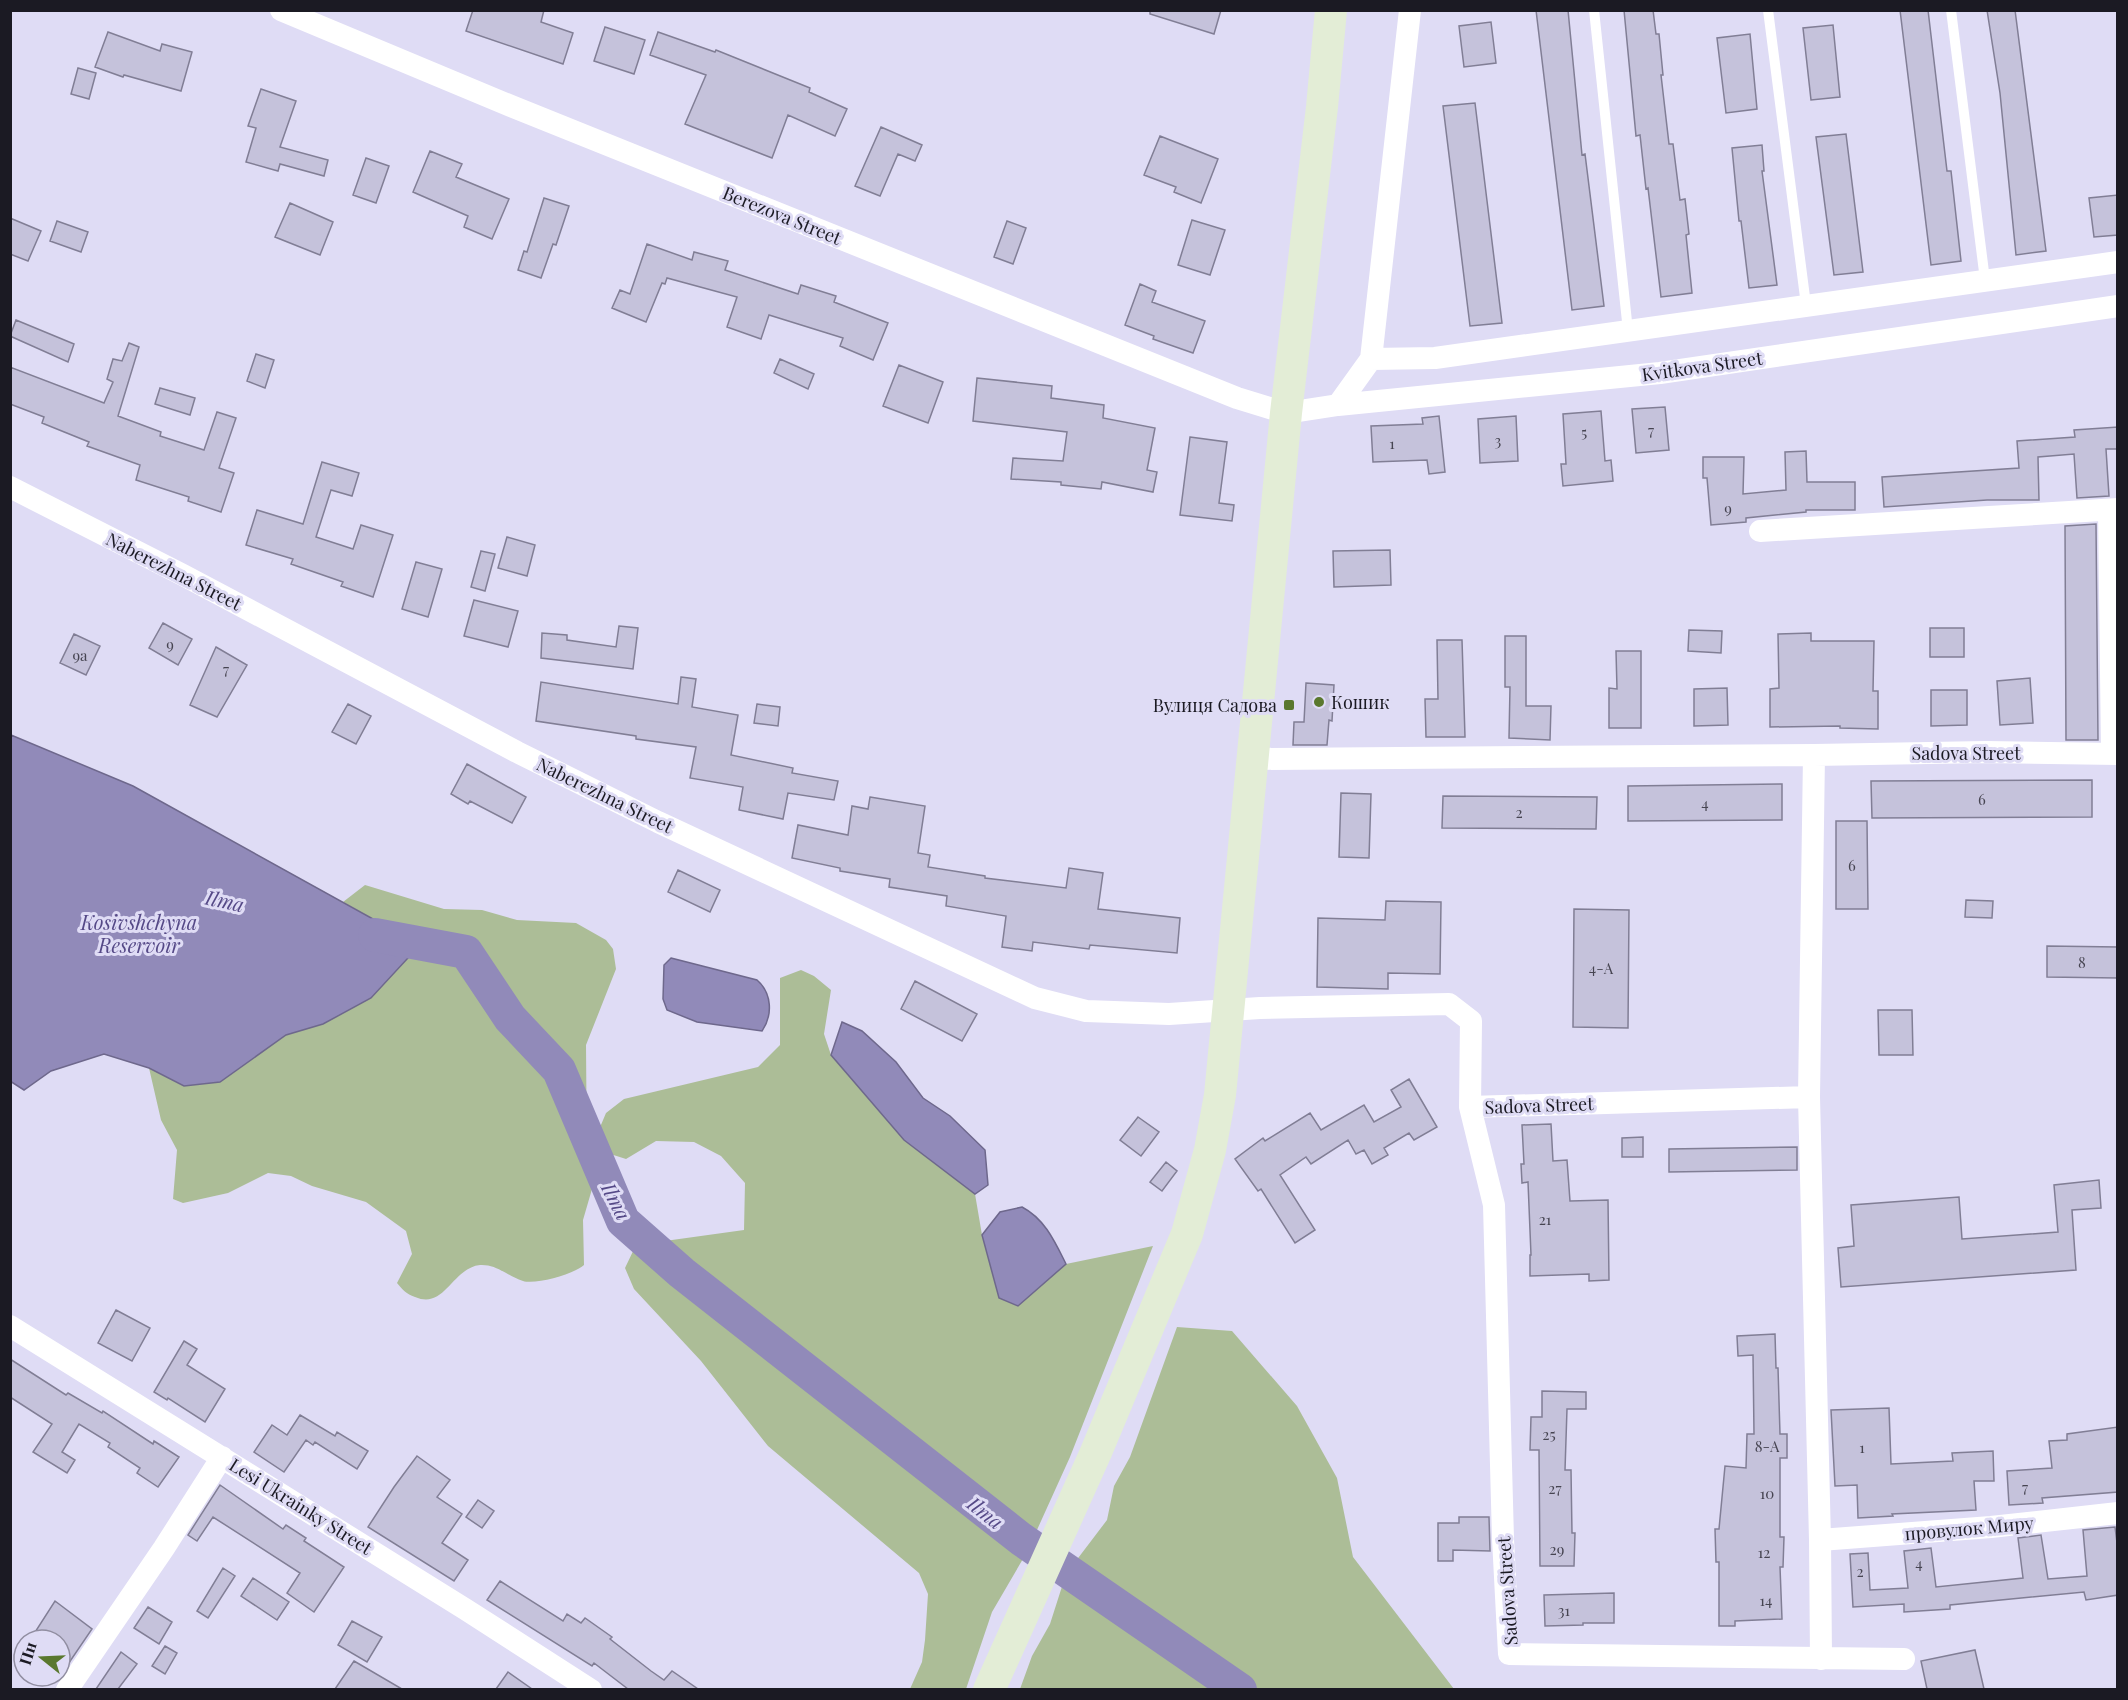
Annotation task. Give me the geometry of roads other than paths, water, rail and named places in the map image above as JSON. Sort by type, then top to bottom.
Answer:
[{"type":"street","name":"Berezova Street","points":[[281,10],[522,111],[1226,394],[1286,414]]},
{"type":"street","points":[[989,1689],[1096,1452],[1187,1234],[1210,1150],[1220,1095],[1286,414],[1331,10]]},
{"type":"street","points":[[1338,405],[1371,358],[1410,10]]},
{"type":"street","points":[[1371,358],[1435,358],[2118,262]]},
{"type":"street","name":"Kvitkova Street","points":[[1286,414],[1338,405],[1660,373],[2118,306]]},
{"type":"street","name":"Naberezhna Street","points":[[10,487],[183,575],[517,752],[658,822],[1035,998],[1086,1011],[1169,1014],[1228,1010],[1449,1004],[1471,1021],[1470,1107]]},
{"type":"street","points":[[1760,531],[2114,510],[2115,754]]},
{"type":"street","name":"Sadova Street","points":[[1254,759],[1986,752],[2115,754]]},
{"type":"street","points":[[1814,755],[1809,1097],[1821,1659],[1904,1659]]},
{"type":"street","name":"Sadova Street","points":[[1809,1097],[1470,1107],[1494,1205],[1503,1539],[1509,1654],[1821,1659]]},
{"type":"street","name":"Lesi Ukrainky Street","points":[[10,1326],[591,1689]]},
{"type":"street","points":[[67,1689],[164,1548],[222,1457]]},
{"type":"street","name":"провулок Миру","points":[[1820,1540],[1991,1527],[2118,1513]]},
{"type":"lane","points":[[1594,10],[1628,331]]},
{"type":"lane","points":[[1768,10],[1806,305]]},
{"type":"lane","points":[[1951,10],[1985,280]]},
{"type":"water","name":"Kosivshchyna Reservoir","points":[[11,735],[133,786],[420,945],[371,998],[323,1024],[286,1035],[220,1082],[184,1086],[149,1068],[104,1054],[51,1071],[24,1090],[10,1081]]},
{"type":"water","points":[[671,958],[757,980],[766,991],[769,1004],[768,1018],[762,1031],[697,1022],[667,1010],[663,999],[664,965]]},
{"type":"water","points":[[842,1022],[862,1031],[896,1062],[923,1098],[950,1116],[985,1150],[988,1185],[975,1194],[904,1140],[831,1055]]},
{"type":"water","points":[[1022,1207],[1043,1225],[1066,1264],[1018,1306],[999,1298],[982,1235],[1000,1212]]},
{"type":"waterway","name":"Ilma","points":[[375,935],[466,952],[510,1018],[559,1070],[623,1221],[682,1273],[1021,1539],[1240,1690]]},
{"type":"place","name":"Кошик","points":[[1319,702]]},
{"type":"place","name":"Вулиця Садова","points":[[1289,705]]}]
